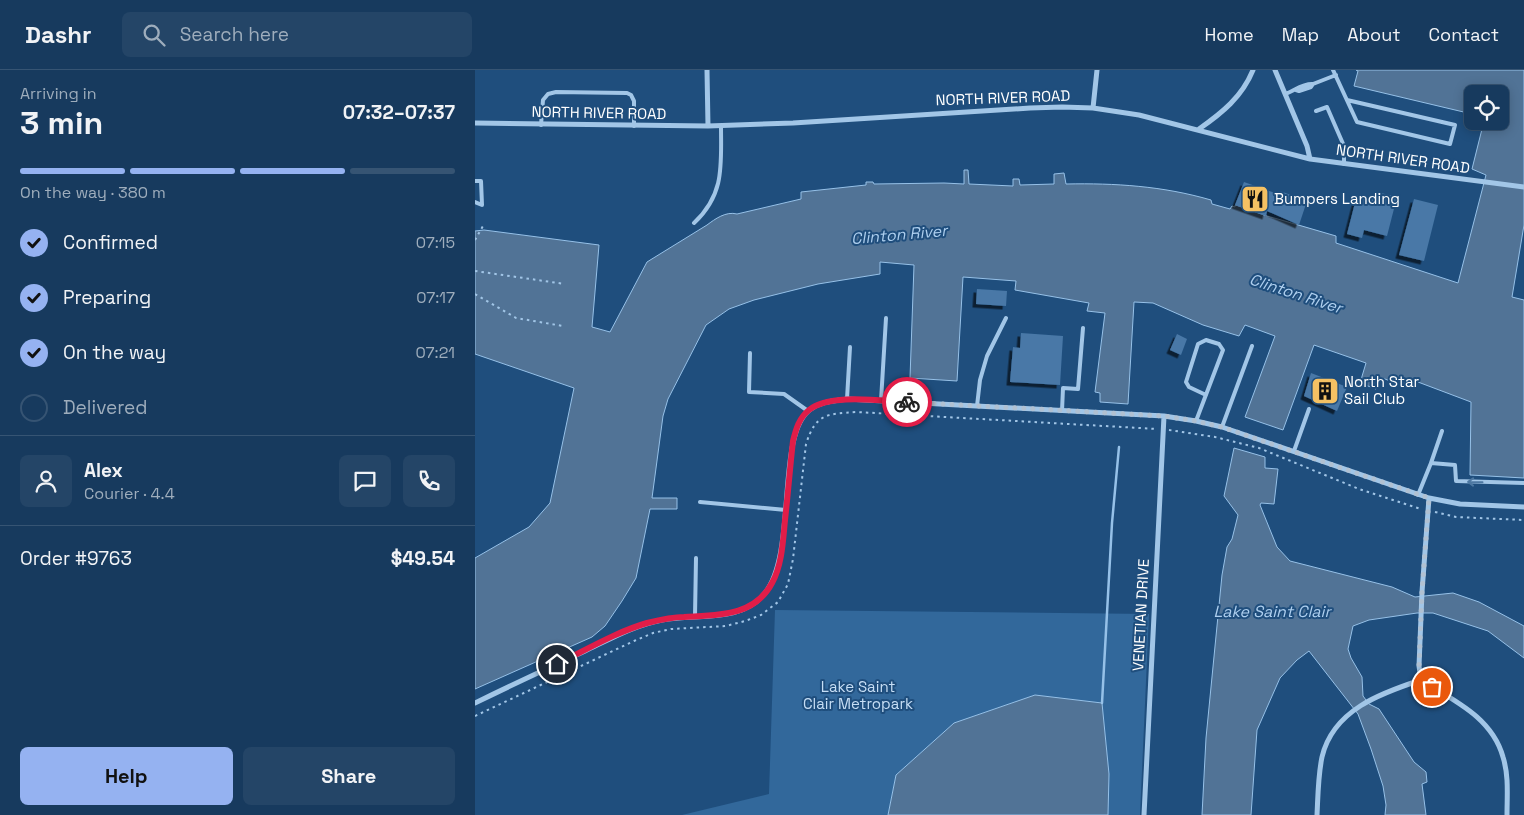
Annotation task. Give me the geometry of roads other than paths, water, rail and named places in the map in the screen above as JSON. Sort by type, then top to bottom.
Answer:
[{"type":"street","points":[[707,70],[708,126]]},
{"type":"street","points":[[1093,108],[1097,70]]},
{"type":"street","points":[[1199,130],[1234,101],[1244,88],[1253,70]]},
{"type":"street","points":[[1275,70],[1307,146],[1310,159]]},
{"type":"street","name":"NORTH RIVER ROAD","points":[[475,123],[721,126],[1029,108],[1093,108],[1139,115],[1310,159],[1524,187]]},
{"type":"street","points":[[475,702],[628,630],[662,620],[737,612],[748,608],[764,595],[772,583],[778,566],[783,540],[793,441],[799,423],[808,411],[829,401],[847,399],[1164,416],[1222,427],[1429,498],[1460,504],[1524,507]]},
{"type":"street","name":"VENETIAN DRIVE","points":[[1144,815],[1164,416]]},
{"type":"street","points":[[1421,680],[1419,666],[1422,592],[1429,498]]},
{"type":"street","points":[[1317,815],[1319,771],[1323,755],[1330,736],[1341,721],[1369,699],[1421,680],[1458,702],[1481,719],[1493,736],[1503,757],[1507,778],[1507,815]]},
{"type":"lane","points":[[1333,70],[1357,122],[1450,144],[1455,125],[1347,100]]},
{"type":"lane","points":[[1285,94],[1296,90],[1298,87],[1309,83],[1313,84],[1336,75]]},
{"type":"lane","points":[[541,124],[543,100],[548,94],[556,92],[627,93],[631,95],[634,101],[634,126]]},
{"type":"lane","points":[[1316,111],[1327,107],[1344,146],[1345,164]]},
{"type":"lane","points":[[694,223],[709,207],[719,185],[721,172],[721,126]]},
{"type":"lane","points":[[475,181],[481,181],[483,205],[475,202]]},
{"type":"lane","points":[[881,401],[886,318]]},
{"type":"lane","points":[[977,406],[980,380],[987,356],[1006,318]]},
{"type":"lane","points":[[1062,411],[1063,388],[1078,390],[1083,328]]},
{"type":"lane","points":[[1196,421],[1206,395],[1223,350],[1219,344],[1206,340],[1198,344],[1186,382],[1189,387],[1206,395]]},
{"type":"lane","points":[[1222,427],[1252,346]]},
{"type":"lane","points":[[847,399],[850,347]]},
{"type":"lane","points":[[750,353],[749,392],[784,394],[808,411]]},
{"type":"lane","points":[[1294,451],[1309,409]]},
{"type":"lane","points":[[1418,495],[1441,431]]},
{"type":"lane","points":[[1431,463],[1455,465],[1455,481],[1524,483]]},
{"type":"lane","points":[[700,502],[786,510]]},
{"type":"lane","points":[[695,616],[696,558]]},
{"type":"water","name":"Clinton River","points":[[1356,70],[1524,70],[1524,225],[1512,297],[1524,300],[1524,478],[1470,475],[1471,402],[1410,379],[1405,386],[1379,377],[1376,389],[1360,383],[1366,363],[1314,345],[1283,430],[1245,417],[1275,336],[1245,325],[1239,336],[1203,325],[1153,303],[1134,302],[1128,404],[1100,402],[1100,393],[1095,392],[1105,313],[1087,311],[1089,303],[1015,290],[1016,281],[963,277],[957,381],[910,378],[914,265],[880,262],[880,274],[818,284],[754,300],[729,309],[706,325],[668,399],[663,416],[652,498],[677,498],[677,509],[650,509],[636,578],[622,601],[605,626],[592,637],[475,689],[475,558],[529,527],[550,503],[574,388],[475,354],[475,231],[484,230],[599,245],[592,327],[610,332],[647,262],[721,216],[801,199],[801,192],[866,185],[866,182],[873,182],[874,184],[964,184],[964,170],[968,170],[969,184],[1013,186],[1013,179],[1019,179],[1020,185],[1054,184],[1054,174],[1064,173],[1066,184],[1139,186],[1193,195],[1211,200],[1212,204],[1230,209],[1232,206],[1235,207],[1235,205],[1336,236],[1336,243],[1458,283],[1486,175],[1472,169],[1482,130],[1509,130],[1509,85],[1464,85],[1464,112],[1354,86],[1358,71]]},
{"type":"water","name":"Lake Saint Clair","points":[[1234,448],[1265,457],[1265,468],[1278,469],[1274,504],[1261,503],[1260,505],[1277,547],[1290,561],[1392,587],[1415,597],[1453,593],[1479,602],[1524,626],[1524,658],[1488,631],[1433,613],[1417,613],[1369,620],[1353,626],[1348,649],[1362,677],[1363,696],[1369,704],[1379,709],[1414,762],[1426,772],[1427,782],[1422,784],[1426,815],[1385,815],[1386,805],[1383,786],[1358,714],[1309,651],[1297,660],[1280,678],[1257,730],[1251,815],[1202,815],[1206,738],[1222,575],[1227,547],[1232,539],[1238,515],[1224,496]]},
{"type":"water","points":[[1035,695],[1102,703],[1109,774],[1108,815],[888,815],[896,775],[954,723]]},
{"type":"waterway","points":[[1102,703],[1112,523],[1119,447]]},
{"type":"place","name":"Bumpers Landing","points":[[1255,199]]},
{"type":"place","name":"North Star Sail Club","points":[[1325,391]]},
{"type":"park label","name":"Lake Saint Clair Metropark","points":[[858,696]]}]
